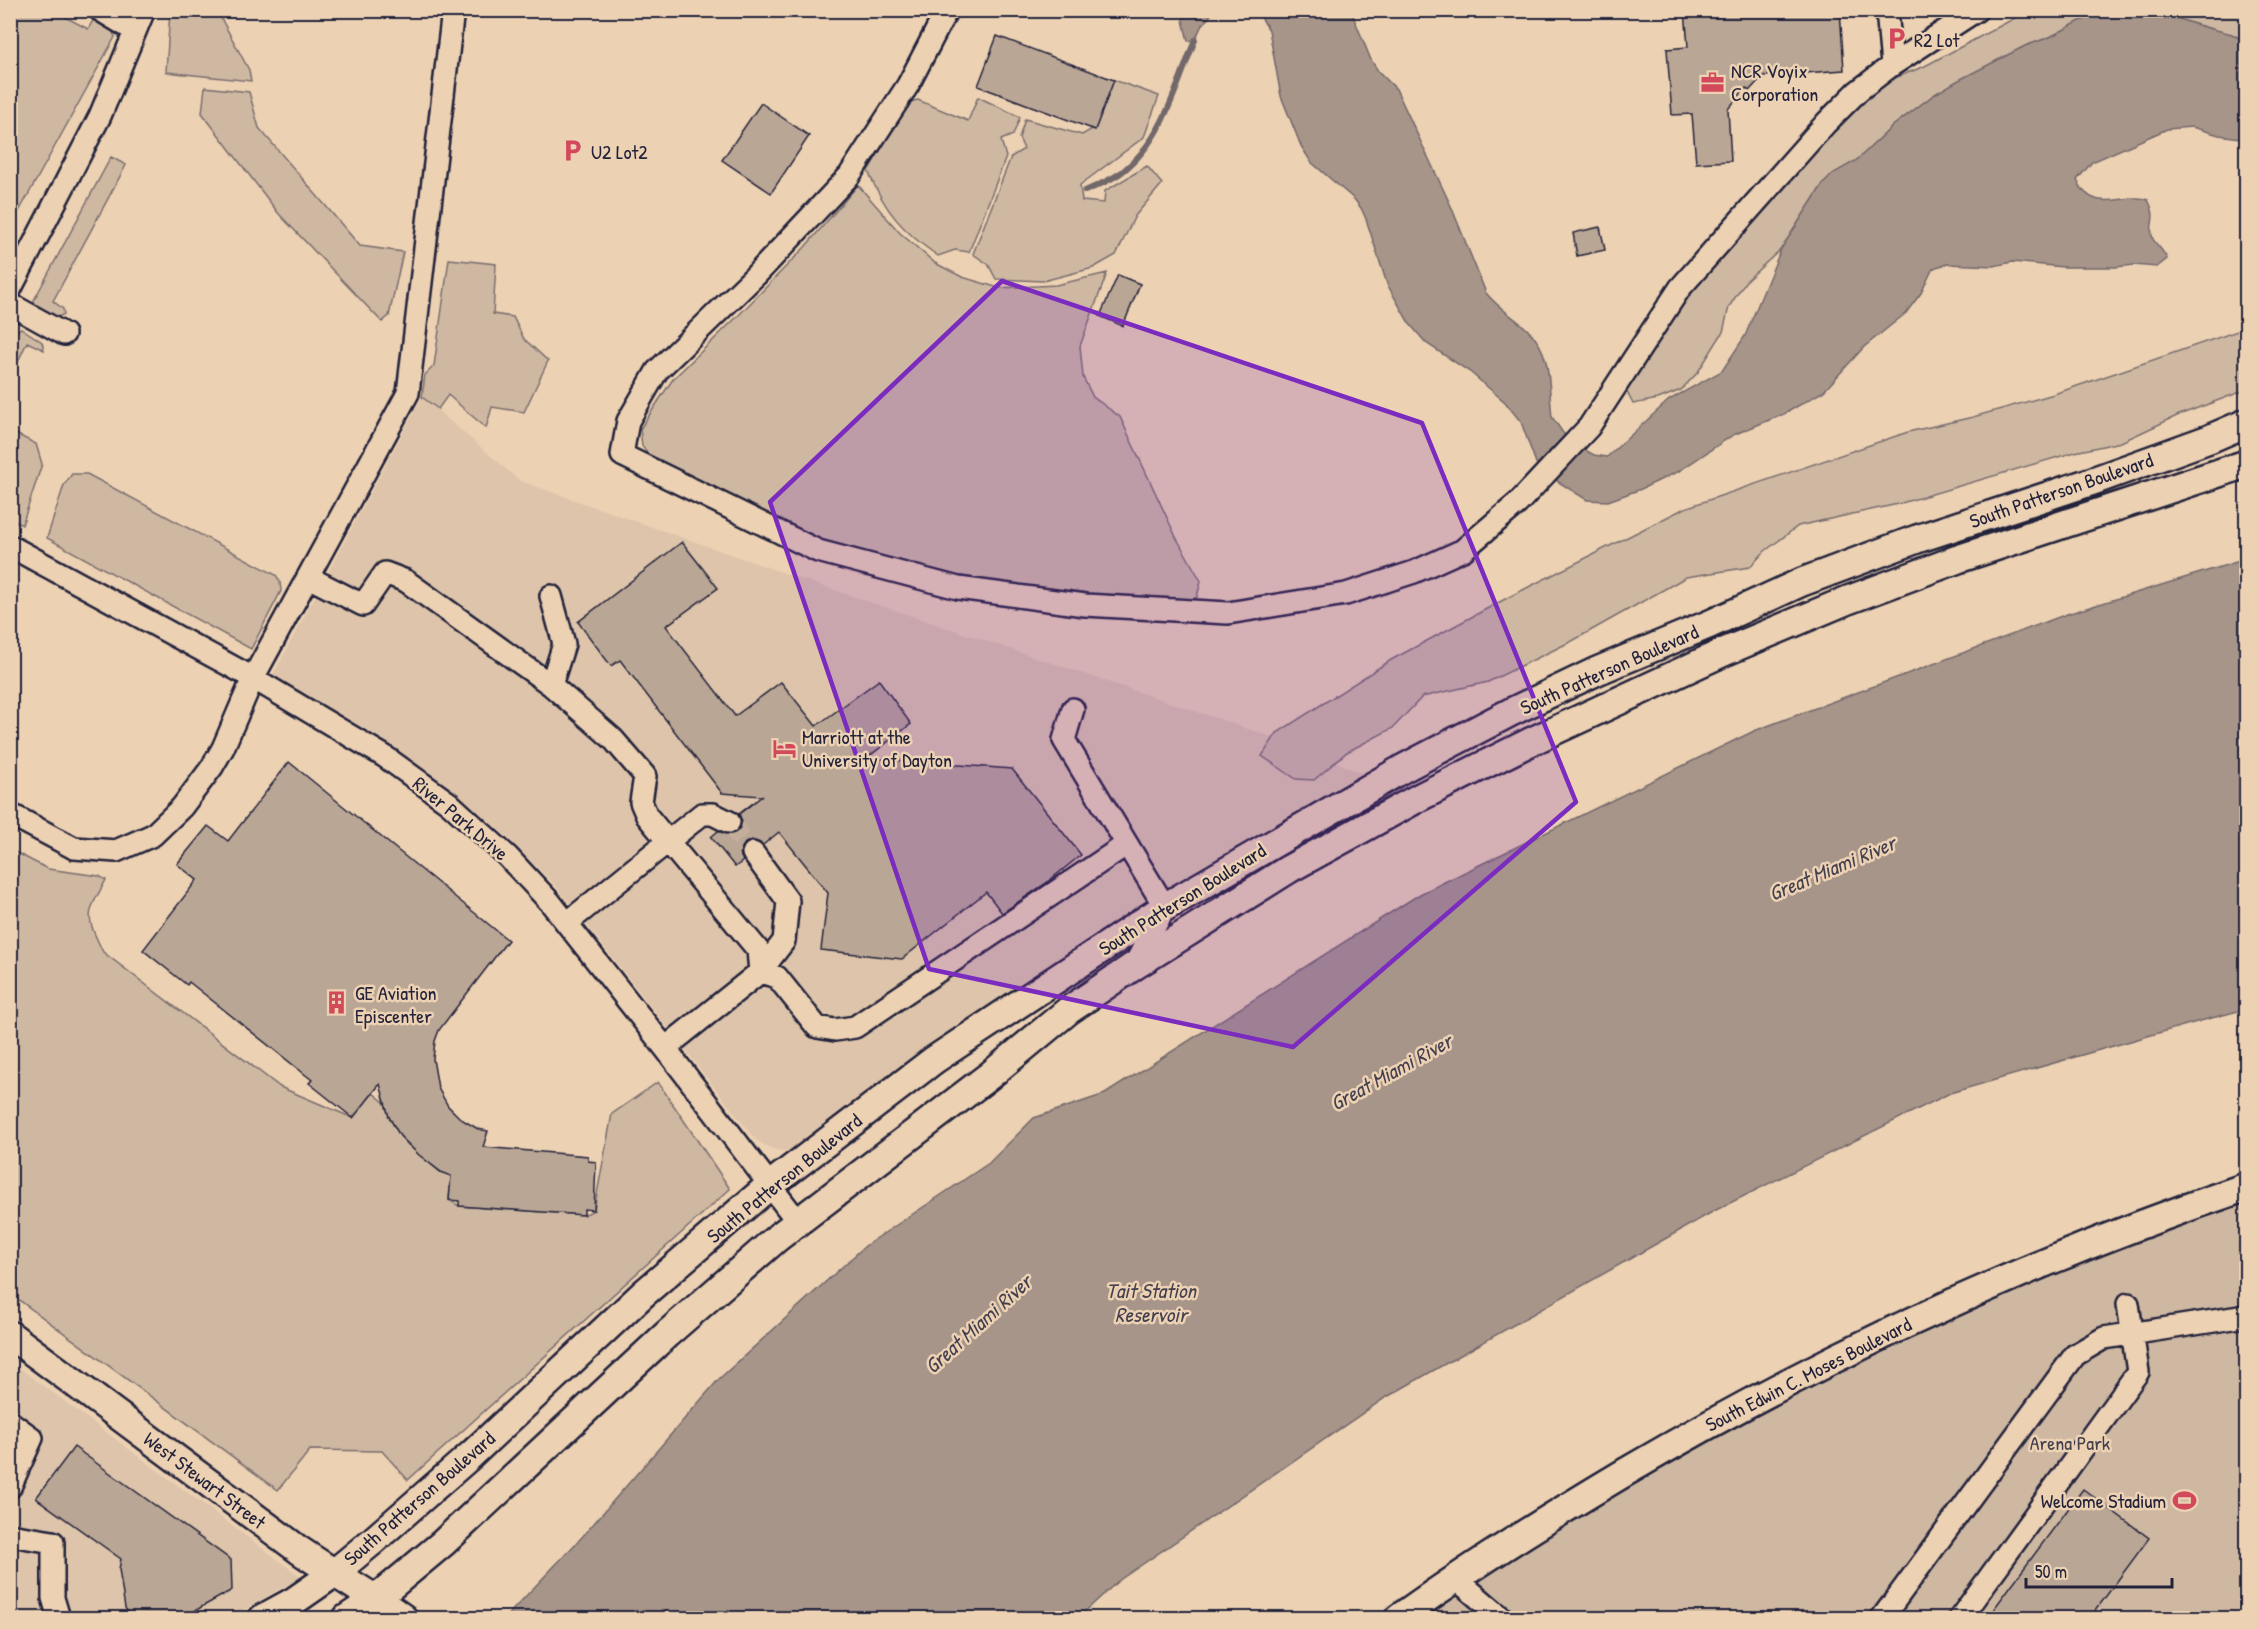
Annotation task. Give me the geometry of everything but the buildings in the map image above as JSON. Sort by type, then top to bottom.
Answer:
[{"type":"main road","name":"South Patterson Boulevard","points":[[263,1618],[333,1574],[471,1455],[643,1294],[769,1186],[934,1060],[1165,907],[1404,768],[1511,712],[1597,671],[1812,578],[1917,539],[2100,478],[2247,423]]},
{"type":"main road","name":"South Patterson Boulevard","points":[[347,1618],[377,1598],[500,1491],[667,1334],[798,1222],[989,1076],[1069,1010],[1134,966],[1289,869],[1420,797],[1530,742],[1724,652],[1848,600],[1958,558],[2247,464]]},
{"type":"main road","name":"South Edwin C. Moses Boulevard","points":[[1398,1618],[1455,1578],[1550,1518],[1697,1430],[1771,1390],[1933,1310],[2058,1256],[2247,1187]]},
{"type":"main road","name":"West Stewart Street","points":[[10,1335],[333,1574],[377,1598],[403,1618]]},
{"type":"street","points":[[100,10],[135,31]]},
{"type":"street","points":[[10,290],[100,116],[144,10]]},
{"type":"street","points":[[10,814],[74,848],[116,851],[153,835],[182,807],[212,767],[253,678],[408,393],[453,10]]},
{"type":"street","points":[[947,10],[908,85],[849,176],[756,275],[657,371],[628,421],[622,455],[818,551],[958,588],[1085,605],[1228,613],[1346,594],[1414,572],[1463,550],[1518,503],[1589,427],[1680,288],[1826,123],[1858,91],[1892,65],[1977,10]]},
{"type":"street","points":[[1887,10],[1892,65]]},
{"type":"street","points":[[10,304],[64,334]]},
{"type":"street","name":"River Park Drive","points":[[10,546],[253,678],[384,756],[438,794],[507,856],[567,923],[798,1222]]},
{"type":"street","points":[[308,577],[363,605],[385,573],[406,581],[551,685],[613,739],[645,776],[634,808],[647,816],[758,950],[760,972]]},
{"type":"street","points":[[551,596],[564,644],[551,685]]},
{"type":"street","points":[[1073,709],[1064,740],[1165,907],[1134,966]]},
{"type":"street","points":[[567,923],[702,814],[712,814],[729,822]]},
{"type":"street","points":[[760,972],[777,977],[817,1027],[835,1030],[855,1027],[1127,844]]},
{"type":"street","points":[[665,1048],[760,972],[784,941],[788,901],[753,853]]},
{"type":"street","points":[[1960,1618],[2138,1372],[2128,1304]]},
{"type":"street","points":[[1882,1618],[2075,1355],[2104,1338],[2247,1316]]},
{"type":"street","points":[[10,1422],[32,1438],[10,1487]]},
{"type":"street","points":[[10,1535],[53,1542],[52,1598],[59,1618]]},
{"type":"street","points":[[1455,1578],[1502,1618]]},
{"type":"highlighted area","points":[[1002,281],[1422,423],[1576,802],[1293,1047],[929,969],[770,502]]},
{"type":"shaded area","points":[[422,397],[520,481],[801,579],[1302,747],[1373,778],[800,1148],[784,1151],[772,1149],[756,1140],[555,885],[494,825],[426,770],[368,730],[273,675]]},
{"type":"shaded area","points":[[10,1361],[301,1577],[229,1618],[11,1618]]},
{"type":"green space","points":[[11,11],[54,11],[88,29],[96,15],[107,20],[115,37],[11,226]]},
{"type":"green space","points":[[170,11],[217,11],[249,70],[251,81],[166,72]]},
{"type":"green space","points":[[2028,11],[2124,11],[2094,16],[2025,46],[1935,94],[1894,125],[1857,160],[1823,184],[1781,249],[1745,282],[1729,307],[1723,332],[1698,372],[1681,390],[1658,399],[1633,404],[1626,390],[1638,368],[1703,273],[1781,191],[1834,130],[1885,82],[1925,66]]},
{"type":"green space","points":[[2156,11],[2246,11],[2246,42],[2224,33]]},
{"type":"green space","points":[[1114,80],[1159,96],[1144,137],[1080,185],[1082,201],[1104,203],[1105,191],[1147,166],[1162,184],[1135,216],[1116,255],[1093,268],[1043,281],[996,279],[988,264],[973,254],[1011,157],[1024,149],[1019,138],[1025,119],[1082,135],[1096,127]]},
{"type":"green space","points":[[205,87],[249,92],[259,128],[360,246],[403,252],[389,316],[382,322],[279,214],[202,113]]},
{"type":"green space","points":[[978,97],[1020,117],[1013,135],[1001,140],[1006,157],[969,252],[955,250],[938,256],[914,238],[896,219],[881,198],[868,171],[909,102],[918,100],[968,121]]},
{"type":"green space","points":[[111,157],[126,165],[53,301],[63,309],[64,314],[56,318],[35,305],[34,300]]},
{"type":"green space","points":[[858,185],[900,233],[935,263],[962,277],[999,288],[1056,285],[1107,273],[1080,346],[1083,377],[1093,397],[1120,417],[1176,537],[1201,581],[1197,597],[1181,605],[962,579],[817,538],[656,465],[642,446],[640,429],[673,379],[805,247]]},
{"type":"green space","points":[[449,259],[496,264],[493,314],[513,317],[524,339],[548,361],[524,412],[492,407],[486,428],[448,395],[438,409],[422,397],[425,375],[434,366]]},
{"type":"green space","points":[[21,328],[42,342],[44,350],[27,342],[11,377],[11,343],[13,336]]},
{"type":"green space","points":[[2246,328],[2246,390],[2179,415],[2121,442],[2075,452],[1898,504],[1798,526],[1765,551],[1750,567],[1686,577],[1574,640],[1488,682],[1422,697],[1393,728],[1347,752],[1314,780],[1296,779],[1262,756],[1277,733],[1391,660],[1685,508],[1908,432],[1973,417],[2054,394]]},
{"type":"green space","points":[[10,431],[36,444],[42,464],[22,525],[11,519]]},
{"type":"green space","points":[[72,474],[87,474],[276,575],[281,591],[251,649],[47,538],[64,485]]},
{"type":"green space","points":[[11,850],[48,869],[99,876],[106,880],[90,915],[93,930],[103,952],[280,1087],[353,1118],[373,1093],[385,1103],[389,1117],[408,1145],[440,1172],[451,1176],[449,1200],[459,1206],[584,1215],[594,1210],[612,1114],[658,1082],[730,1189],[408,1480],[382,1451],[310,1450],[278,1490],[11,1294]]},
{"type":"green space","name":"Arena Park","points":[[2246,1187],[2246,1618],[1399,1618],[1697,1430]]},
{"type":"water","points":[[1186,11],[1214,11],[1201,27],[1195,40],[1188,41],[1183,20]]},
{"type":"water","points":[[1257,11],[1351,11],[1371,60],[1378,71],[1396,89],[1451,206],[1486,293],[1528,330],[1542,349],[1548,371],[1552,417],[1563,433],[1583,449],[1594,455],[1607,457],[1669,400],[1722,371],[1745,336],[1781,249],[1823,184],[1834,173],[1857,160],[1894,125],[1935,94],[2025,46],[2094,16],[2124,11],[2156,11],[2232,34],[2246,42],[2246,139],[2219,135],[2192,127],[2167,129],[2092,162],[2077,180],[2084,191],[2101,200],[2140,198],[2148,200],[2153,213],[2151,230],[2153,239],[2167,259],[2157,267],[2134,265],[2063,267],[2012,262],[1994,266],[1947,264],[1936,267],[1906,313],[1864,347],[1824,391],[1784,414],[1733,435],[1679,471],[1641,489],[1608,501],[1587,500],[1549,476],[1536,463],[1521,422],[1505,402],[1470,372],[1426,343],[1409,323],[1387,284],[1361,208],[1354,199],[1311,162],[1301,146],[1281,96],[1269,30]]},
{"type":"water","name":"Tait Station Reservoir","points":[[2246,559],[2246,1009],[1950,1093],[1714,1211],[1385,1398],[1118,1581],[1078,1618],[505,1618],[582,1537],[719,1379],[865,1246],[989,1163],[1034,1118],[1105,1094],[1420,894],[1754,731],[2067,614]]},
{"type":"waterway","points":[[1085,191],[1122,172],[1148,144],[1167,112],[1195,40]]},
{"type":"tunnel","points":[[729,822],[753,853]]},
{"type":"place","name":"R2 Lot","points":[[1896,39]]},
{"type":"place","name":"NCR Voyix Corporation","points":[[1713,82]]},
{"type":"place","name":"U2 Lot2","points":[[573,151]]},
{"type":"place","name":"Marriott at the University of Dayton","points":[[784,748]]},
{"type":"place","name":"GE Aviation Episcenter","points":[[337,1003]]},
{"type":"place","name":"Welcome Stadium","points":[[2184,1500]]},
{"type":"water label","name":"Great Miami River","points":[[1832,868]]},
{"type":"water label","name":"Great Miami River","points":[[1391,1072]]},
{"type":"water label","name":"Great Miami River","points":[[978,1324]]}]
